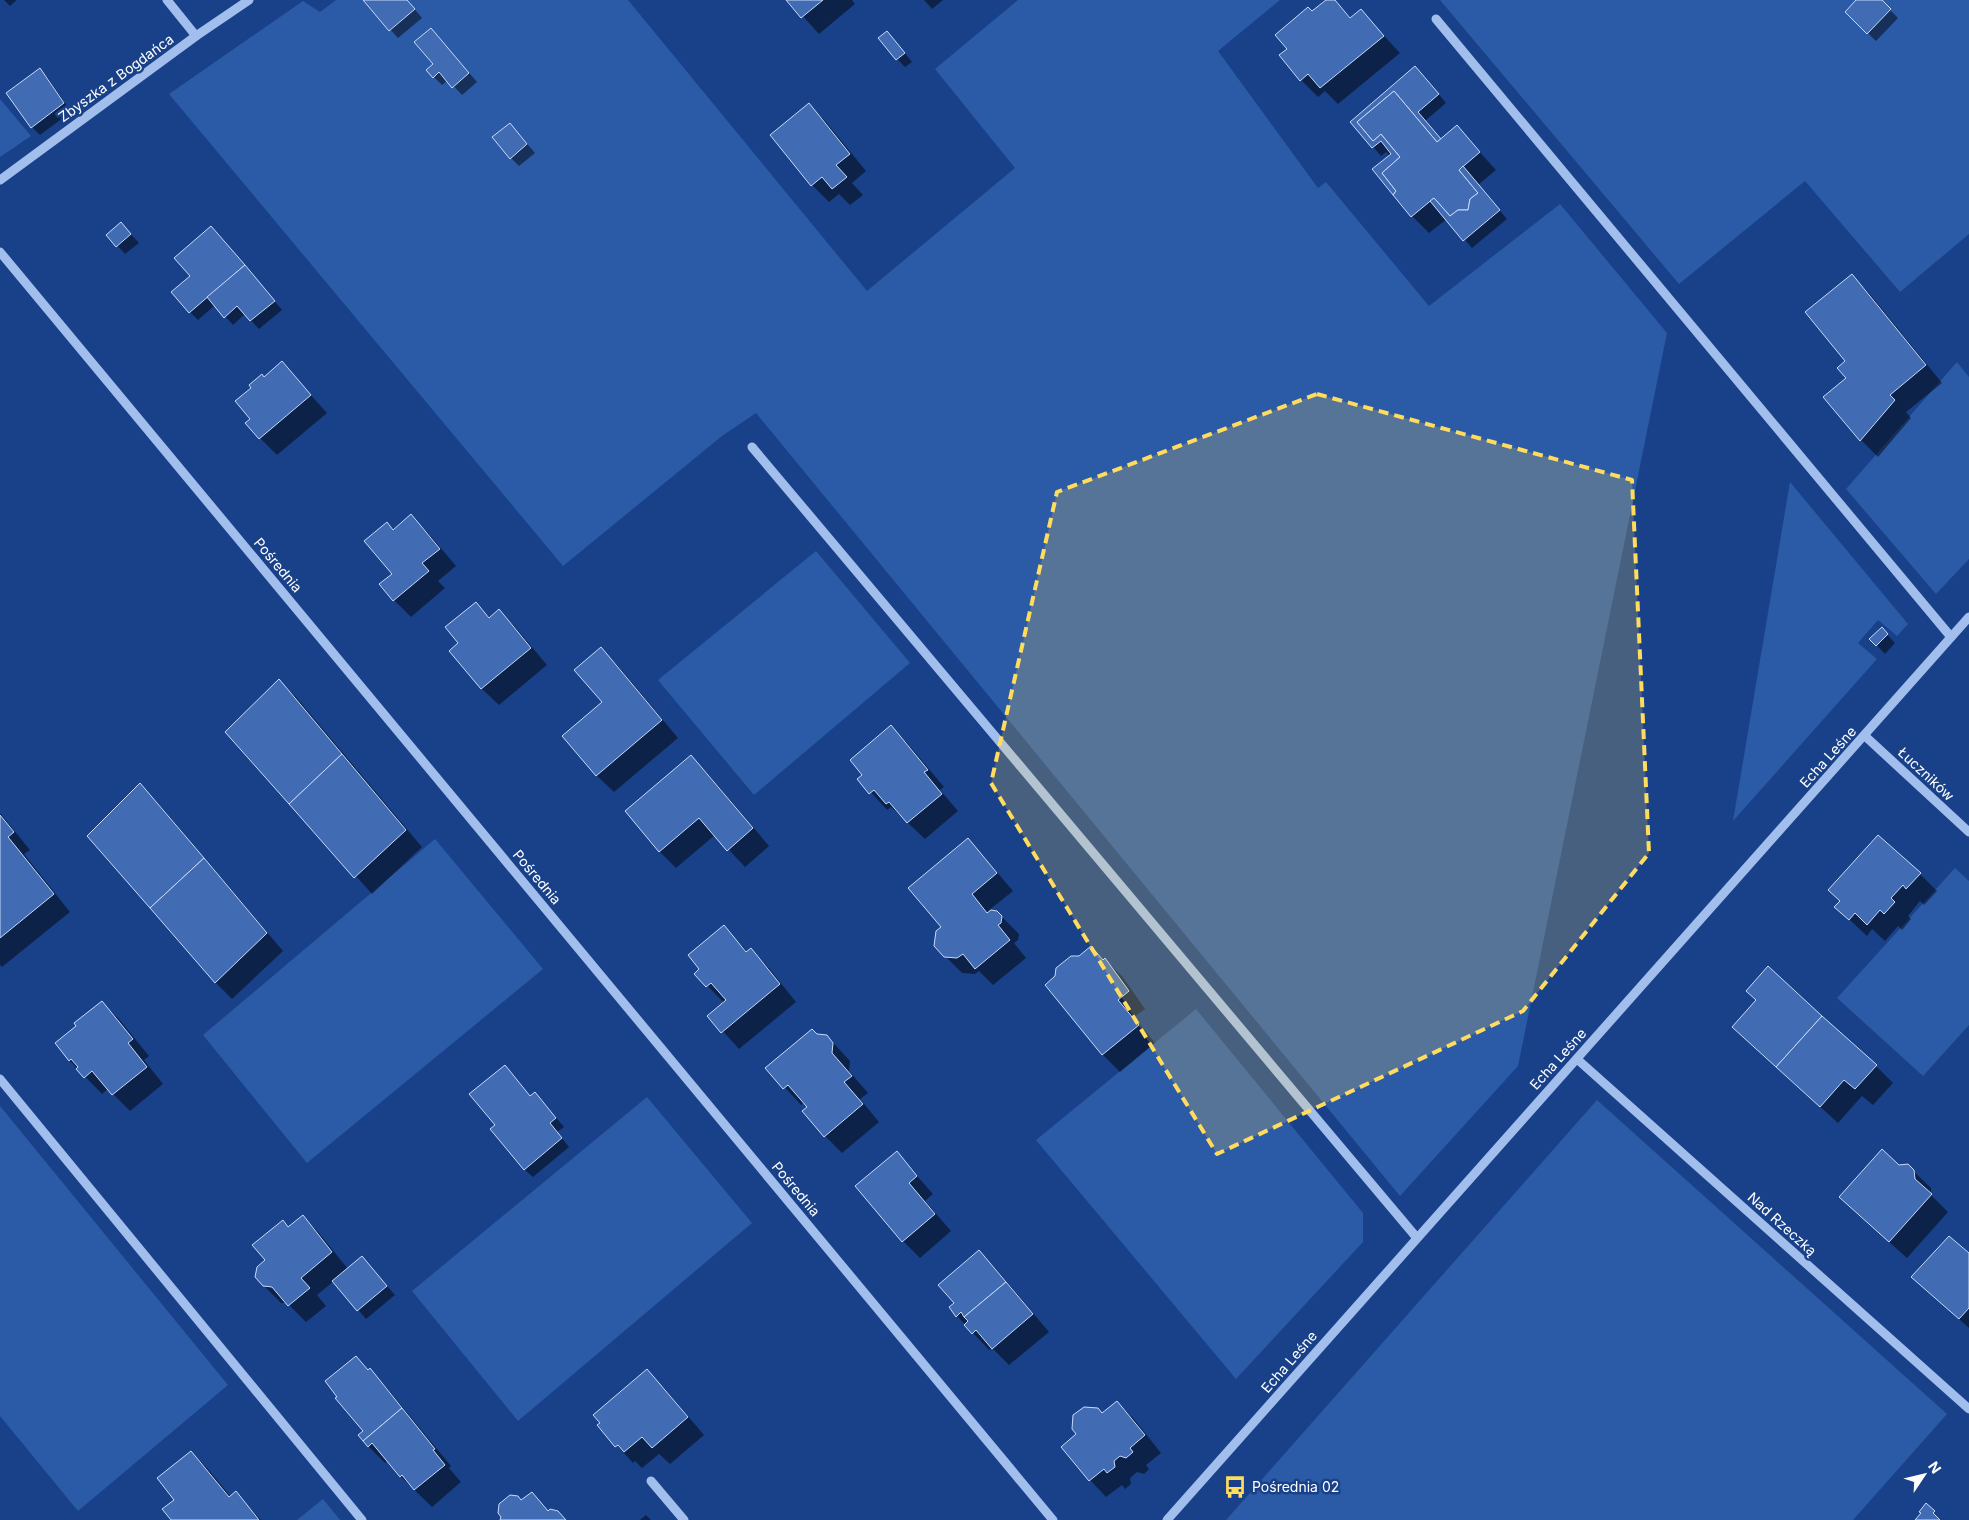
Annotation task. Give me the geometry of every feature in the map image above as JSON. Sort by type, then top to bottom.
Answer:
[{"type":"street","points":[[167,0],[196,36]]},
{"type":"street","name":"Zbyszka z Bogdańca","points":[[0,180],[196,36],[249,0]]},
{"type":"street","points":[[1436,19],[1951,637]]},
{"type":"street","name":"Pośrednia","points":[[0,252],[1053,1520]]},
{"type":"street","points":[[752,447],[1417,1238]]},
{"type":"street","name":"Echa Leśne","points":[[1167,1520],[1969,617]]},
{"type":"street","name":"Łuczników","points":[[1865,736],[1969,832]]},
{"type":"street","name":"Nad Rzeczką","points":[[1576,1059],[1969,1409]]},
{"type":"street","points":[[0,1079],[362,1520]]},
{"type":"street","points":[[651,1480],[684,1520]]},
{"type":"highlighted area","points":[[1317,394],[1632,480],[1649,853],[1523,1011],[1217,1154],[991,783],[1057,492]]},
{"type":"shaded area","points":[[336,0],[628,0],[867,291],[1015,168],[935,69],[1018,0],[1280,0],[1218,51],[1318,188],[1326,182],[1429,306],[1560,204],[1667,333],[1518,1066],[1400,1196],[756,413],[722,436],[563,566],[169,94],[303,1],[320,12]]},
{"type":"shaded area","points":[[1440,0],[1969,0],[1969,234],[1900,292],[1805,181],[1679,284]]},
{"type":"shaded area","points":[[0,99],[31,136],[0,157]]},
{"type":"shaded area","points":[[1957,362],[1969,377],[1969,559],[1936,594],[1846,489]]},
{"type":"shaded area","points":[[1790,482],[1908,624],[1897,636],[1878,620],[1858,643],[1877,659],[1733,821]]},
{"type":"shaded area","points":[[816,551],[910,663],[754,795],[658,680]]},
{"type":"shaded area","points":[[435,839],[543,969],[307,1163],[203,1035]]},
{"type":"shaded area","points":[[1955,868],[1969,881],[1969,1025],[1923,1076],[1837,998]]},
{"type":"shaded area","points":[[1196,1009],[1363,1213],[1363,1242],[1236,1379],[1036,1140]]},
{"type":"shaded area","points":[[647,1097],[752,1223],[518,1421],[412,1291]]},
{"type":"shaded area","points":[[1597,1100],[1947,1414],[1853,1520],[1226,1520]]},
{"type":"shaded area","points":[[0,1106],[228,1385],[78,1511],[0,1416]]},
{"type":"shaded area","points":[[323,1499],[340,1520],[297,1520]]},
{"type":"building","points":[[363,0],[407,0],[415,9],[389,31]]},
{"type":"building","points":[[786,0],[823,0],[801,18]]},
{"type":"building","points":[[1326,0],[1335,0],[1350,18],[1361,9],[1384,36],[1320,88],[1308,74],[1300,81],[1279,55],[1287,49],[1275,35],[1308,7],[1312,11]]},
{"type":"building","points":[[1856,0],[1882,0],[1891,9],[1867,34],[1845,12]]},
{"type":"building","points":[[431,28],[469,73],[452,88],[439,72],[433,78],[426,70],[433,64],[414,42]]},
{"type":"building","points":[[887,31],[905,53],[896,60],[878,38]]},
{"type":"building","points":[[1415,66],[1439,94],[1418,112],[1441,139],[1437,142],[1394,91],[1357,122],[1373,141],[1381,134],[1400,157],[1382,173],[1396,191],[1393,195],[1372,169],[1391,154],[1381,141],[1372,148],[1350,122]]},
{"type":"building","points":[[40,68],[64,103],[31,128],[6,93]]},
{"type":"building","points":[[1394,91],[1437,142],[1457,125],[1480,152],[1459,170],[1478,193],[1470,199],[1468,210],[1458,210],[1450,216],[1434,198],[1411,217],[1393,195],[1396,191],[1382,173],[1400,157],[1381,134],[1373,141],[1357,122]]},
{"type":"building","points":[[809,103],[850,154],[836,165],[847,177],[832,189],[822,177],[811,186],[770,135]]},
{"type":"building","points":[[510,123],[527,144],[510,159],[492,137]]},
{"type":"building","points":[[1463,166],[1500,210],[1463,241],[1430,201],[1434,198],[1450,216],[1458,210],[1468,210],[1470,199],[1478,193],[1459,170]]},
{"type":"building","points":[[121,222],[131,234],[116,247],[106,235]]},
{"type":"building","points":[[211,226],[245,265],[189,313],[171,292],[190,276],[174,258]]},
{"type":"building","points":[[245,265],[275,301],[250,321],[237,306],[224,318],[207,297]]},
{"type":"building","points":[[1852,274],[1926,365],[1890,395],[1895,400],[1860,441],[1823,397],[1846,378],[1837,368],[1845,361],[1805,312]]},
{"type":"building","points":[[282,361],[311,395],[259,439],[245,423],[250,419],[235,401],[251,388],[249,385],[262,374],[264,377]]},
{"type":"building","points":[[411,514],[440,549],[422,563],[429,571],[393,601],[379,584],[392,574],[364,541],[387,522],[393,530]]},
{"type":"building","points":[[476,602],[489,618],[499,609],[531,648],[481,689],[449,651],[458,643],[445,627]]},
{"type":"building","points":[[1882,627],[1888,634],[1876,646],[1869,639]]},
{"type":"building","points":[[601,647],[662,720],[596,776],[562,736],[602,702],[574,670]]},
{"type":"building","points":[[279,679],[342,754],[289,804],[225,732]]},
{"type":"building","points":[[891,725],[928,770],[924,772],[942,794],[907,823],[889,802],[886,804],[874,790],[869,794],[857,779],[862,775],[850,760]]},
{"type":"building","points":[[342,754],[406,830],[354,878],[289,804]]},
{"type":"building","points":[[691,755],[753,828],[727,851],[699,818],[659,852],[625,811]]},
{"type":"building","points":[[140,783],[204,858],[150,908],[87,836]]},
{"type":"building","points":[[0,815],[14,832],[8,837],[54,894],[0,938]]},
{"type":"building","points":[[1878,835],[1921,873],[1906,889],[1903,885],[1891,898],[1895,902],[1884,914],[1880,910],[1867,925],[1855,913],[1849,920],[1834,907],[1840,901],[1828,890]]},
{"type":"building","points":[[968,838],[997,873],[972,894],[987,913],[991,910],[997,911],[1002,916],[1001,923],[998,925],[1010,940],[975,969],[963,954],[957,958],[944,957],[934,946],[936,931],[941,927],[908,888]]},
{"type":"building","points":[[204,858],[267,933],[215,983],[150,908]]},
{"type":"building","points":[[724,925],[746,952],[751,948],[780,984],[721,1033],[707,1016],[726,1000],[711,983],[706,987],[694,974],[699,969],[688,955]]},
{"type":"building","points":[[1091,946],[1103,960],[1105,958],[1129,991],[1118,1000],[1139,1025],[1102,1055],[1045,985],[1055,976],[1056,968],[1071,956],[1079,956]]},
{"type":"building","points":[[1768,966],[1822,1016],[1776,1067],[1732,1027],[1756,1000],[1746,991]]},
{"type":"building","points":[[102,1001],[133,1039],[128,1043],[147,1067],[112,1095],[92,1071],[84,1078],[76,1069],[78,1067],[71,1059],[69,1061],[55,1043],[76,1026],[74,1023]]},
{"type":"building","points":[[1822,1016],[1877,1065],[1855,1089],[1844,1080],[1820,1107],[1776,1067]]},
{"type":"building","points":[[812,1029],[817,1034],[827,1035],[833,1043],[832,1053],[852,1076],[844,1082],[863,1104],[824,1137],[802,1111],[807,1107],[788,1085],[783,1089],[765,1068]]},
{"type":"building","points":[[505,1065],[530,1096],[535,1092],[556,1118],[550,1123],[562,1138],[524,1170],[490,1129],[495,1125],[469,1094]]},
{"type":"building","points":[[1882,1149],[1899,1165],[1908,1164],[1914,1170],[1915,1179],[1932,1194],[1889,1242],[1839,1197]]},
{"type":"building","points":[[897,1151],[917,1176],[909,1183],[935,1214],[902,1242],[855,1186]]},
{"type":"building","points":[[303,1215],[332,1252],[301,1278],[310,1288],[288,1306],[272,1287],[263,1286],[255,1277],[257,1267],[265,1260],[252,1245],[283,1220],[288,1227]]},
{"type":"building","points":[[1949,1236],[1969,1253],[1969,1308],[1959,1319],[1911,1277]]},
{"type":"building","points":[[979,1250],[1006,1282],[964,1317],[961,1312],[956,1317],[949,1307],[954,1303],[938,1285]]},
{"type":"building","points":[[362,1256],[387,1286],[357,1311],[332,1281]]},
{"type":"building","points":[[1006,1282],[1033,1314],[992,1349],[976,1330],[972,1334],[964,1325],[968,1321],[964,1317]]},
{"type":"building","points":[[356,1356],[368,1370],[370,1368],[402,1408],[363,1441],[358,1435],[363,1431],[335,1398],[337,1397],[325,1381]]},
{"type":"building","points":[[647,1369],[688,1417],[652,1448],[642,1437],[624,1452],[618,1445],[615,1447],[597,1425],[600,1423],[593,1415]]},
{"type":"building","points":[[1117,1401],[1145,1435],[1130,1448],[1133,1452],[1126,1458],[1120,1456],[1114,1461],[1115,1467],[1107,1473],[1104,1469],[1089,1481],[1061,1447],[1076,1434],[1072,1429],[1073,1415],[1084,1407],[1098,1408],[1102,1413]]},
{"type":"building","points":[[402,1408],[435,1449],[433,1450],[445,1465],[414,1490],[402,1475],[400,1477],[372,1443],[368,1447],[363,1441]]},
{"type":"building","points":[[191,1451],[229,1497],[236,1491],[259,1520],[171,1520],[162,1509],[174,1500],[157,1478]]},
{"type":"building","points":[[532,1492],[548,1511],[550,1509],[558,1511],[566,1520],[500,1520],[501,1517],[498,1513],[499,1504],[510,1495],[518,1496],[521,1500]]},
{"type":"building","points":[[1926,1503],[1935,1511],[1933,1513],[1940,1520],[1915,1520]]},
{"type":"place","name":"Pośrednia 02","points":[[1235,1487]]}]
